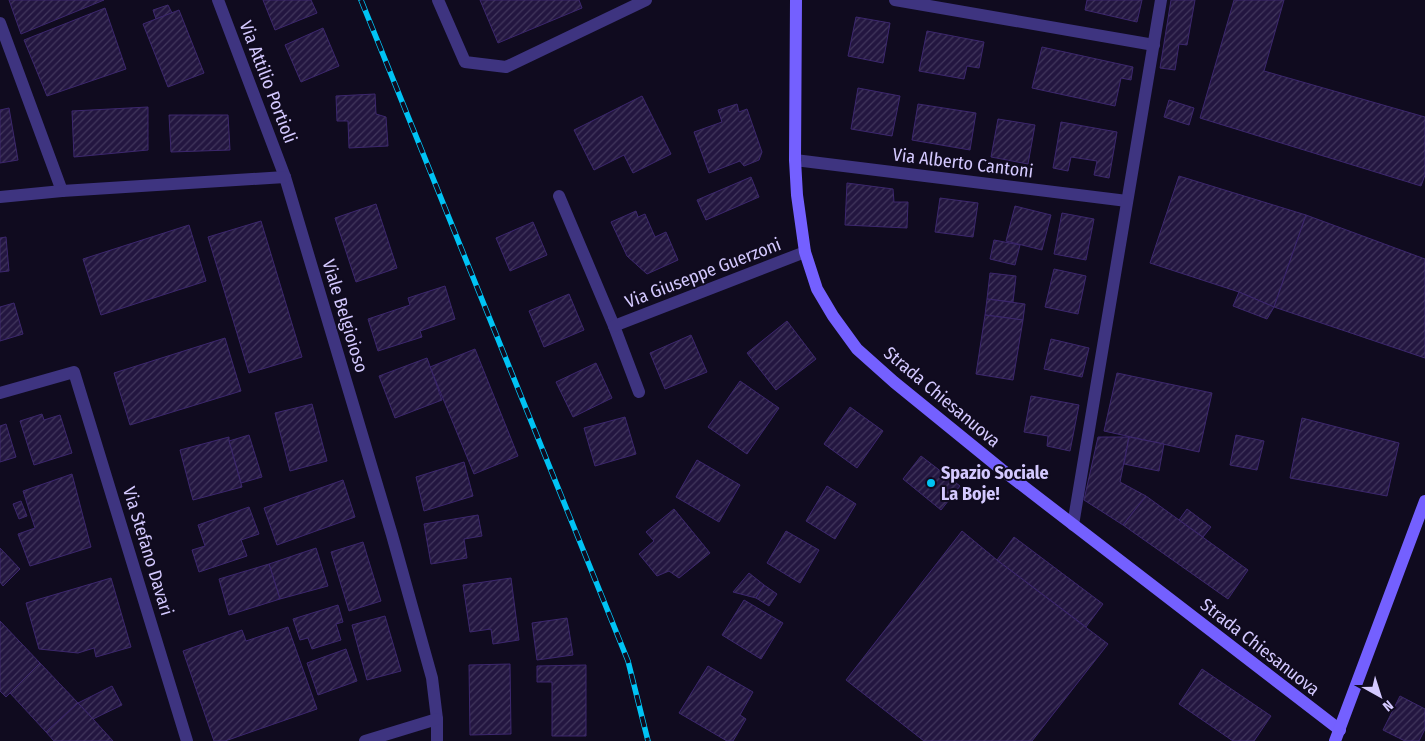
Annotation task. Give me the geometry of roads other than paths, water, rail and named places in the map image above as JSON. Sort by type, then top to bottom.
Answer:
[{"type":"main road","name":"Strada Chiesanuova","points":[[796,0],[795,160],[798,195],[805,252],[817,289],[832,316],[858,349],[894,382],[1000,469],[1338,736]]},
{"type":"main road","points":[[1338,736],[1425,501]]},
{"type":"street","name":"Via Attilio Portioli","points":[[218,0],[285,177]]},
{"type":"street","points":[[438,0],[465,62],[506,67],[646,0]]},
{"type":"street","points":[[895,0],[1154,45]]},
{"type":"street","points":[[1073,525],[1161,0]]},
{"type":"street","points":[[0,23],[62,191]]},
{"type":"street","name":"Via Alberto Cantoni","points":[[795,160],[1127,202]]},
{"type":"street","points":[[0,196],[285,177]]},
{"type":"street","name":"Viale Belgioioso","points":[[285,177],[392,535],[432,678],[437,719],[437,741]]},
{"type":"street","name":"Via Giuseppe Guerzoni","points":[[559,196],[614,326],[639,392]]},
{"type":"street","name":"Via Giuseppe Guerzoni","points":[[614,326],[805,252]]},
{"type":"street","name":"Via Stefano Davari","points":[[0,394],[74,372],[188,741]]},
{"type":"street","points":[[365,741],[437,719]]},
{"type":"railway","points":[[361,0],[628,661],[648,741]]},
{"type":"place","name":"Spazio Sociale La Boje!","points":[[931,483]]}]
